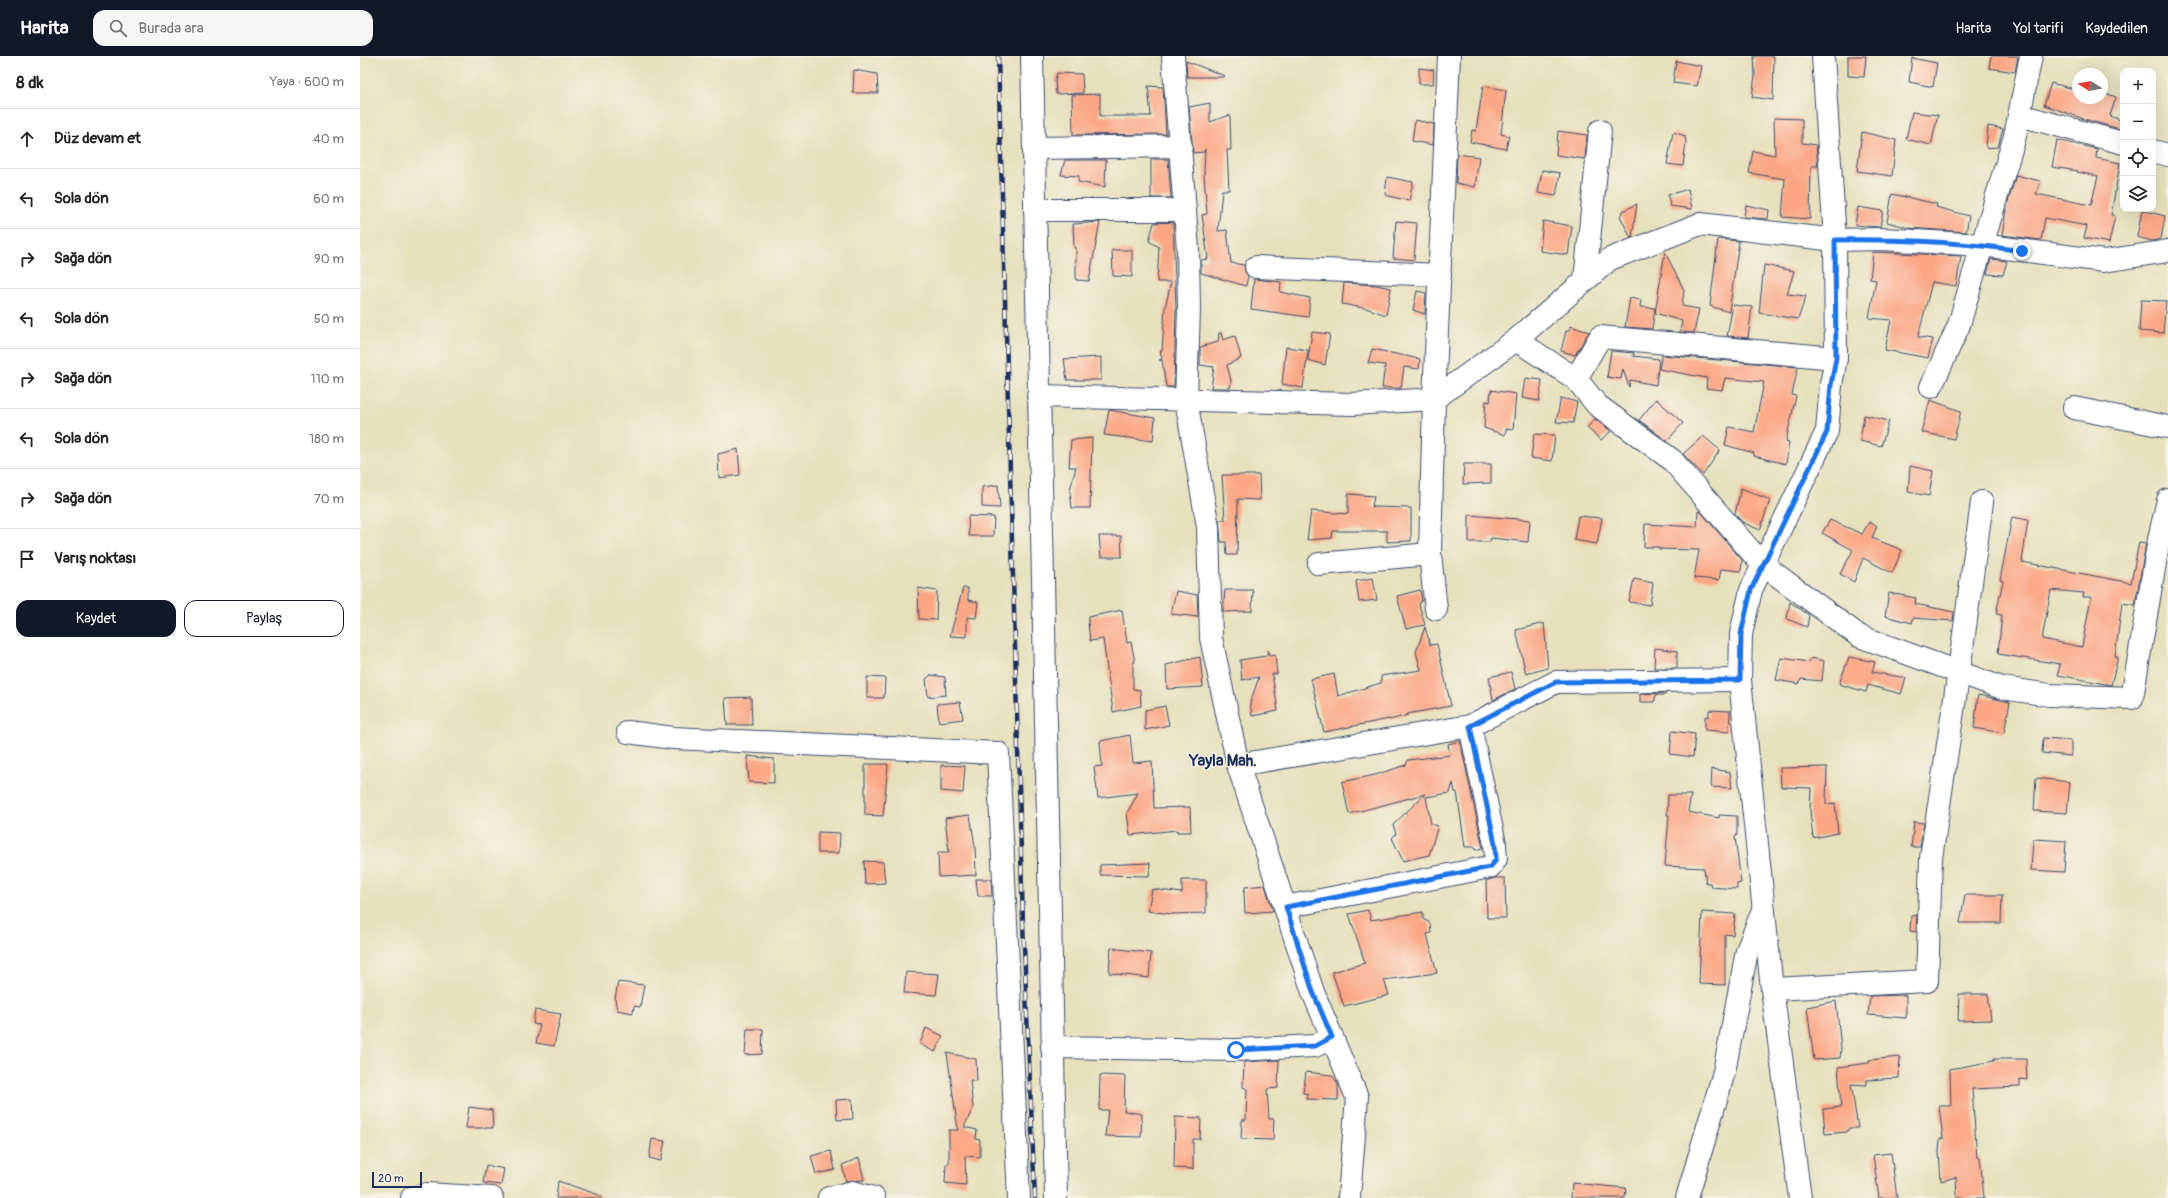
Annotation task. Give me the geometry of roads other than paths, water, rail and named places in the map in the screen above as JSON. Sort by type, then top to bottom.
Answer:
[{"type":"street","points":[[1032,56],[1056,1198]]},
{"type":"street","points":[[1173,56],[1186,210],[1189,309],[1186,400],[1208,526],[1211,638],[1238,765],[1313,992],[1357,1097],[1350,1198]]},
{"type":"street","points":[[1436,609],[1430,554],[1434,399],[1449,56]]},
{"type":"street","points":[[1800,1198],[1772,988],[1740,680],[1741,634],[1751,590],[1762,564],[1827,432],[1831,385],[1836,358],[1835,240],[1823,56]]},
{"type":"street","points":[[1931,387],[1959,324],[2015,136],[2031,56]]},
{"type":"street","points":[[2019,115],[2120,142]]},
{"type":"street","points":[[1586,280],[1600,131]]},
{"type":"street","points":[[1034,148],[1181,146]]},
{"type":"street","points":[[2156,152],[2168,155]]},
{"type":"street","points":[[1035,210],[1186,210]]},
{"type":"street","points":[[1038,396],[1352,404],[1434,399],[1516,340],[1610,259],[1700,224],[1835,240],[1882,239],[1982,245],[2104,261],[2168,251]]},
{"type":"street","points":[[1256,267],[1440,275]]},
{"type":"street","points":[[1576,379],[1600,337],[1836,358]]},
{"type":"street","points":[[1516,340],[1576,379],[1597,405],[1672,460],[1762,564],[1860,636],[2002,688],[2050,695],[2132,698],[2159,539],[2168,500]]},
{"type":"street","points":[[2074,408],[2168,427]]},
{"type":"street","points":[[1772,988],[1927,981],[1931,858],[1982,502]]},
{"type":"street","points":[[1319,564],[1430,554]]},
{"type":"street","points":[[1238,765],[1470,726],[1556,682],[1740,680]]},
{"type":"street","points":[[1286,907],[1490,867],[1496,860],[1495,844],[1470,726]]},
{"type":"street","points":[[628,732],[673,738],[998,753],[1019,1198]]},
{"type":"street","points":[[1688,1198],[1724,1072],[1748,951],[1763,910]]},
{"type":"street","points":[[1052,1047],[1236,1050],[1315,1046],[1332,1037]]},
{"type":"street","points":[[829,1198],[853,1192],[874,1198]]},
{"type":"street","points":[[412,1198],[427,1194],[492,1198]]},
{"type":"railway","points":[[998,56],[1023,923],[1035,1198]]},
{"type":"district","name":"Yayla Mah.","points":[[1223,760]]}]
